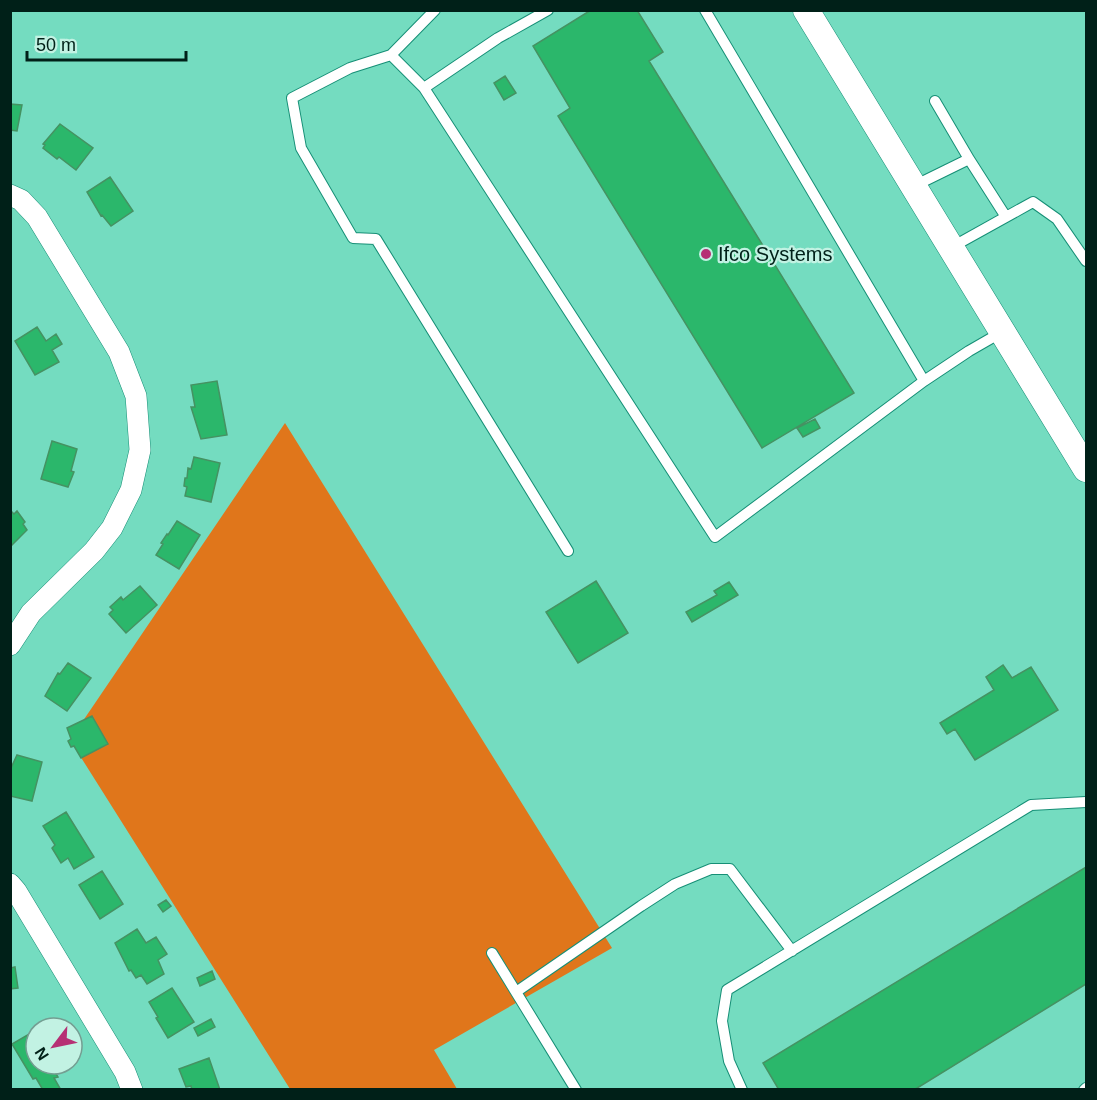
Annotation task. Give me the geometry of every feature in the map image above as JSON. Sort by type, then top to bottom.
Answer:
[{"type":"street","points":[[807,10],[1086,469]]},
{"type":"street","points":[[10,195],[21,200],[37,217],[119,352],[136,396],[140,450],[130,490],[112,528],[94,551],[32,613],[10,645]]},
{"type":"street","points":[[10,884],[125,1072],[132,1089]]},
{"type":"lane","points":[[435,10],[391,55],[350,68],[292,98],[302,148],[353,238],[376,238],[568,551]]},
{"type":"lane","points":[[424,88],[498,38],[548,10]]},
{"type":"lane","points":[[705,10],[924,381]]},
{"type":"lane","points":[[391,55],[424,88],[715,537],[924,381],[1003,332]]},
{"type":"lane","points":[[935,101],[1006,217]]},
{"type":"lane","points":[[914,186],[969,159]]},
{"type":"lane","points":[[951,247],[1033,202],[1057,219],[1086,261]]},
{"type":"lane","points":[[742,1089],[729,1061],[722,1021],[727,990],[1031,805],[1086,802]]},
{"type":"lane","points":[[516,992],[675,884],[711,869],[730,869],[792,951]]},
{"type":"lane","points":[[492,953],[576,1089]]},
{"type":"shaded area","points":[[285,423],[612,948],[434,1050],[457,1089],[290,1089],[70,740]]},
{"type":"building","name":"Ifco Systems","points":[[591,10],[637,10],[663,52],[649,61],[854,393],[762,448],[558,116],[570,108],[533,46]]},
{"type":"building","points":[[505,76],[516,93],[504,100],[494,83]]},
{"type":"building","points":[[10,104],[22,105],[17,131],[10,130]]},
{"type":"building","points":[[60,124],[93,148],[76,170],[43,148],[45,145],[43,144]]},
{"type":"building","points":[[110,177],[133,211],[111,226],[101,216],[87,192]]},
{"type":"building","points":[[37,327],[46,341],[56,334],[62,344],[52,350],[59,362],[35,375],[15,341]]},
{"type":"building","points":[[217,381],[227,435],[201,439],[191,407],[195,407],[191,385]]},
{"type":"building","points":[[815,419],[820,428],[803,437],[797,428]]},
{"type":"building","points":[[52,441],[77,449],[71,471],[74,472],[68,487],[41,479]]},
{"type":"building","points":[[194,457],[220,463],[211,502],[185,496],[187,487],[184,486],[185,478],[187,478],[188,468],[191,469]]},
{"type":"building","points":[[10,510],[14,514],[17,511],[25,522],[23,524],[27,530],[11,546]]},
{"type":"building","points":[[177,521],[200,535],[179,569],[156,555],[163,544],[161,543]]},
{"type":"building","points":[[596,581],[628,633],[578,663],[546,612]]},
{"type":"building","points":[[729,582],[738,595],[692,622],[686,612],[717,595],[714,591]]},
{"type":"building","points":[[140,586],[157,605],[126,633],[109,614],[113,610],[110,607],[121,597],[123,600]]},
{"type":"building","points":[[68,663],[91,678],[67,711],[45,696],[58,673],[60,674]]},
{"type":"building","points":[[1003,665],[1012,678],[1031,667],[1058,710],[975,760],[955,729],[947,734],[940,723],[994,690],[986,677]]},
{"type":"building","points":[[92,716],[108,744],[81,758],[68,741],[71,739],[67,728]]},
{"type":"building","points":[[17,755],[42,762],[32,801],[10,796],[10,770]]},
{"type":"building","points":[[66,812],[94,857],[74,869],[68,858],[61,863],[52,848],[55,845],[43,826]]},
{"type":"building","points":[[1086,867],[1086,984],[914,1090],[779,1090],[763,1063]]},
{"type":"building","points":[[102,871],[123,904],[100,919],[79,885]]},
{"type":"building","points":[[166,900],[171,906],[163,912],[158,905]]},
{"type":"building","points":[[137,929],[146,943],[156,937],[167,954],[158,960],[164,974],[147,984],[141,975],[136,978],[131,970],[129,971],[115,943]]},
{"type":"building","points":[[15,967],[18,988],[10,989],[10,968]]},
{"type":"building","points":[[212,971],[215,979],[200,986],[197,978]]},
{"type":"building","points":[[172,988],[194,1022],[168,1038],[149,1002]]},
{"type":"building","points":[[211,1019],[215,1027],[198,1036],[194,1028]]},
{"type":"building","points":[[24,1037],[24,1064],[12,1044]]},
{"type":"building","points":[[209,1058],[220,1090],[192,1090],[191,1086],[186,1087],[179,1069]]},
{"type":"building","points":[[31,1076],[57,1076],[54,1078],[61,1090],[43,1090],[36,1078],[33,1079]]},
{"type":"place","name":"Ifco Systems","points":[[706,254]]}]
